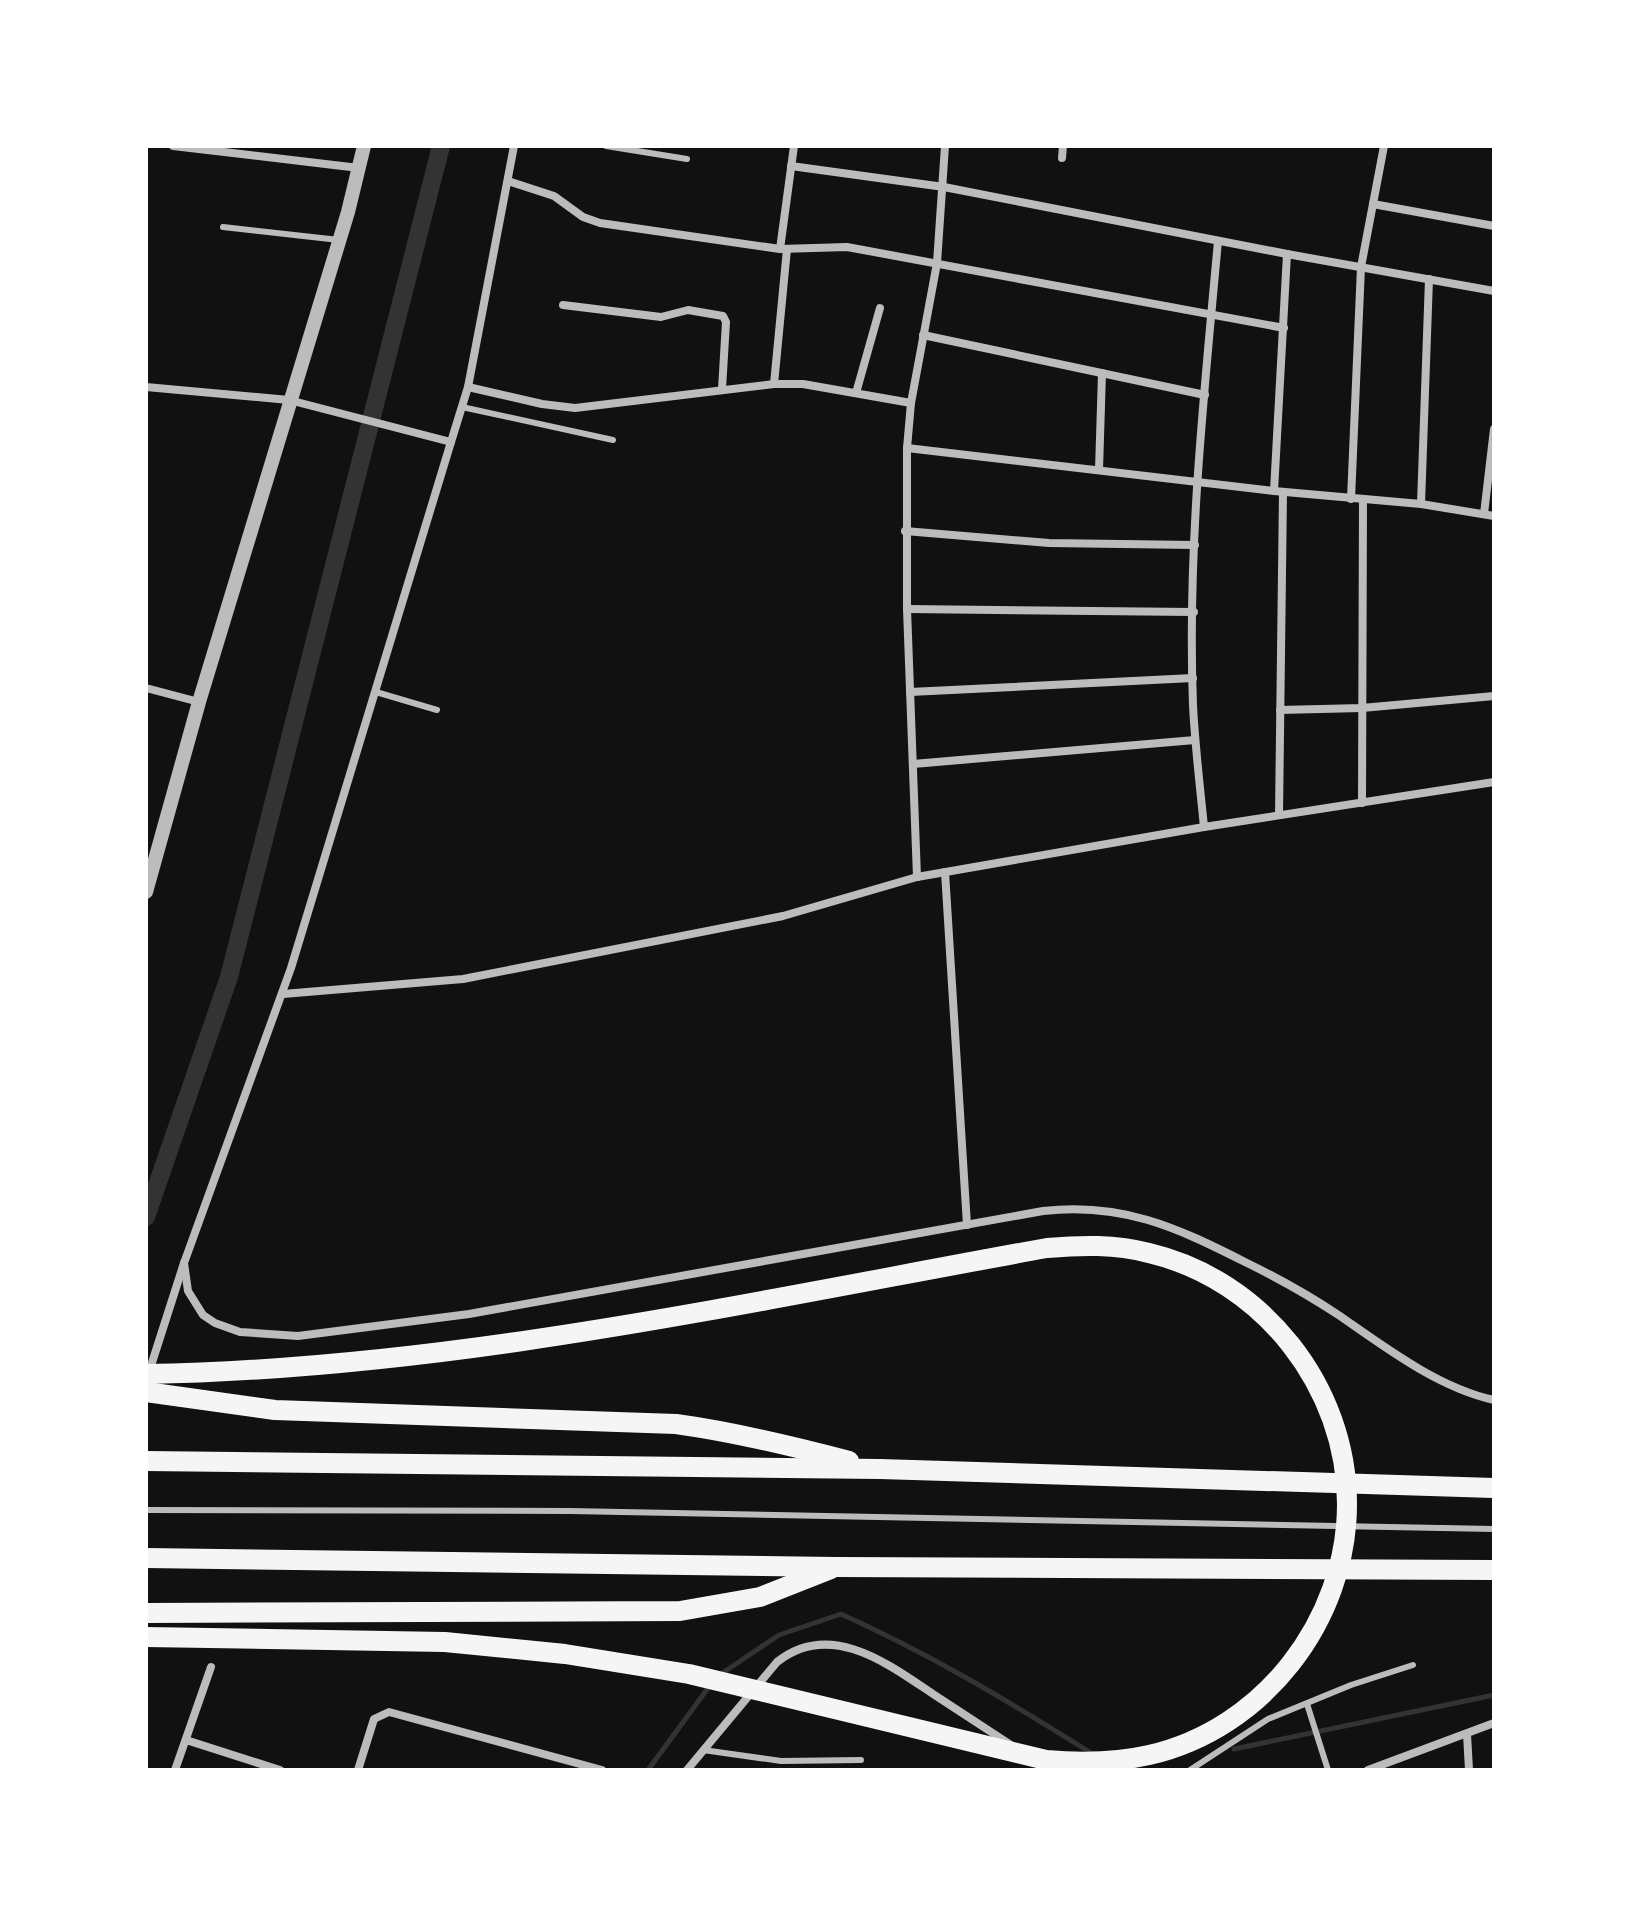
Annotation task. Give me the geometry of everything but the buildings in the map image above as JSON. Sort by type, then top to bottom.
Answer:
[{"type":"highway","points":[[146,1374],[314,1367],[499,1346],[1047,1248],[1116,1246],[1182,1263],[1214,1278],[1269,1319],[1292,1344],[1322,1393],[1338,1436],[1345,1470],[1347,1504],[1345,1538],[1327,1605],[1311,1635],[1276,1681],[1242,1712],[1213,1730],[1182,1745],[1115,1761],[1081,1763],[1046,1760],[689,1674],[565,1654],[445,1642],[146,1637]]},
{"type":"highway","points":[[146,1392],[275,1410],[676,1424],[774,1441],[880,1469]]},
{"type":"highway","points":[[146,1461],[880,1469],[1494,1488]]},
{"type":"highway","points":[[146,1558],[836,1567],[1494,1570]]},
{"type":"highway","points":[[146,1613],[680,1611],[760,1597],[836,1567]]},
{"type":"street","points":[[173,146],[359,168]]},
{"type":"street","points":[[146,892],[199,702],[339,240],[364,146]]},
{"type":"street","points":[[146,1380],[184,1263],[283,994],[468,387],[514,146]]},
{"type":"street","points":[[774,384],[794,146]]},
{"type":"street","points":[[917,877],[905,531],[907,448],[911,403],[937,263],[945,146]]},
{"type":"street","points":[[1062,158],[1063,146]]},
{"type":"street","points":[[1351,499],[1361,267],[1384,146]]},
{"type":"street","points":[[791,166],[944,187],[1494,291]]},
{"type":"street","points":[[508,181],[554,196],[583,217],[600,223],[783,249],[847,247],[1284,328]]},
{"type":"street","points":[[1373,204],[1494,226]]},
{"type":"street","points":[[1204,827],[1195,740],[1193,678],[1195,545],[1197,482],[1218,241]]},
{"type":"street","points":[[1279,815],[1279,491],[1287,254]]},
{"type":"street","points":[[1421,504],[1429,279]]},
{"type":"street","points":[[563,305],[661,317],[688,310],[723,316],[726,322],[722,389]]},
{"type":"street","points":[[856,393],[880,308]]},
{"type":"street","points":[[923,335],[1205,395]]},
{"type":"street","points":[[1099,470],[1102,373]]},
{"type":"street","points":[[468,387],[542,404],[575,408],[774,384],[803,384],[911,403]]},
{"type":"street","points":[[146,387],[289,400],[451,442]]},
{"type":"street","points":[[1484,514],[1494,429]]},
{"type":"street","points":[[907,448],[1351,499],[1421,504],[1494,516]]},
{"type":"street","points":[[1362,803],[1363,499]]},
{"type":"street","points":[[905,531],[1036,543],[1195,545]]},
{"type":"street","points":[[907,609],[1194,612]]},
{"type":"street","points":[[910,692],[1193,678]]},
{"type":"street","points":[[146,688],[199,702]]},
{"type":"street","points":[[1280,710],[1362,708],[1494,696]]},
{"type":"street","points":[[913,764],[1195,740]]},
{"type":"street","points":[[283,994],[463,979],[783,916],[917,877],[1204,827],[1494,782]]},
{"type":"street","points":[[945,872],[967,1225]]},
{"type":"street","points":[[184,1263],[188,1291],[194,1304],[215,1323],[240,1332],[298,1336],[469,1314],[1069,1208],[1135,1216],[1173,1227],[1280,1279],[1373,1341],[1453,1386],[1494,1400]]},
{"type":"street","points":[[687,1770],[777,1662],[800,1647],[827,1645],[856,1650],[883,1662],[1049,1770]]},
{"type":"street","points":[[175,1770],[211,1667]]},
{"type":"street","points":[[358,1770],[374,1719],[389,1712],[602,1770]]},
{"type":"street","points":[[1368,1770],[1494,1723]]},
{"type":"street","points":[[1467,1734],[1469,1770]]},
{"type":"street","points":[[186,1740],[280,1770]]},
{"type":"lane","points":[[606,146],[687,159]]},
{"type":"lane","points":[[223,227],[339,240]]},
{"type":"lane","points":[[462,407],[613,440]]},
{"type":"lane","points":[[376,692],[437,710]]},
{"type":"lane","points":[[146,1510],[570,1511],[1494,1529]]},
{"type":"lane","points":[[1190,1770],[1268,1719],[1413,1665]]},
{"type":"lane","points":[[1307,1704],[1328,1770]]},
{"type":"lane","points":[[703,1750],[781,1761],[861,1760]]},
{"type":"waterway","points":[[146,1217],[229,977],[441,146]]},
{"type":"waterway","points":[[721,1674],[779,1635],[841,1614],[968,1679],[1091,1753]]},
{"type":"waterway","points":[[648,1770],[711,1684]]},
{"type":"waterway","points":[[1234,1749],[1494,1695]]}]
